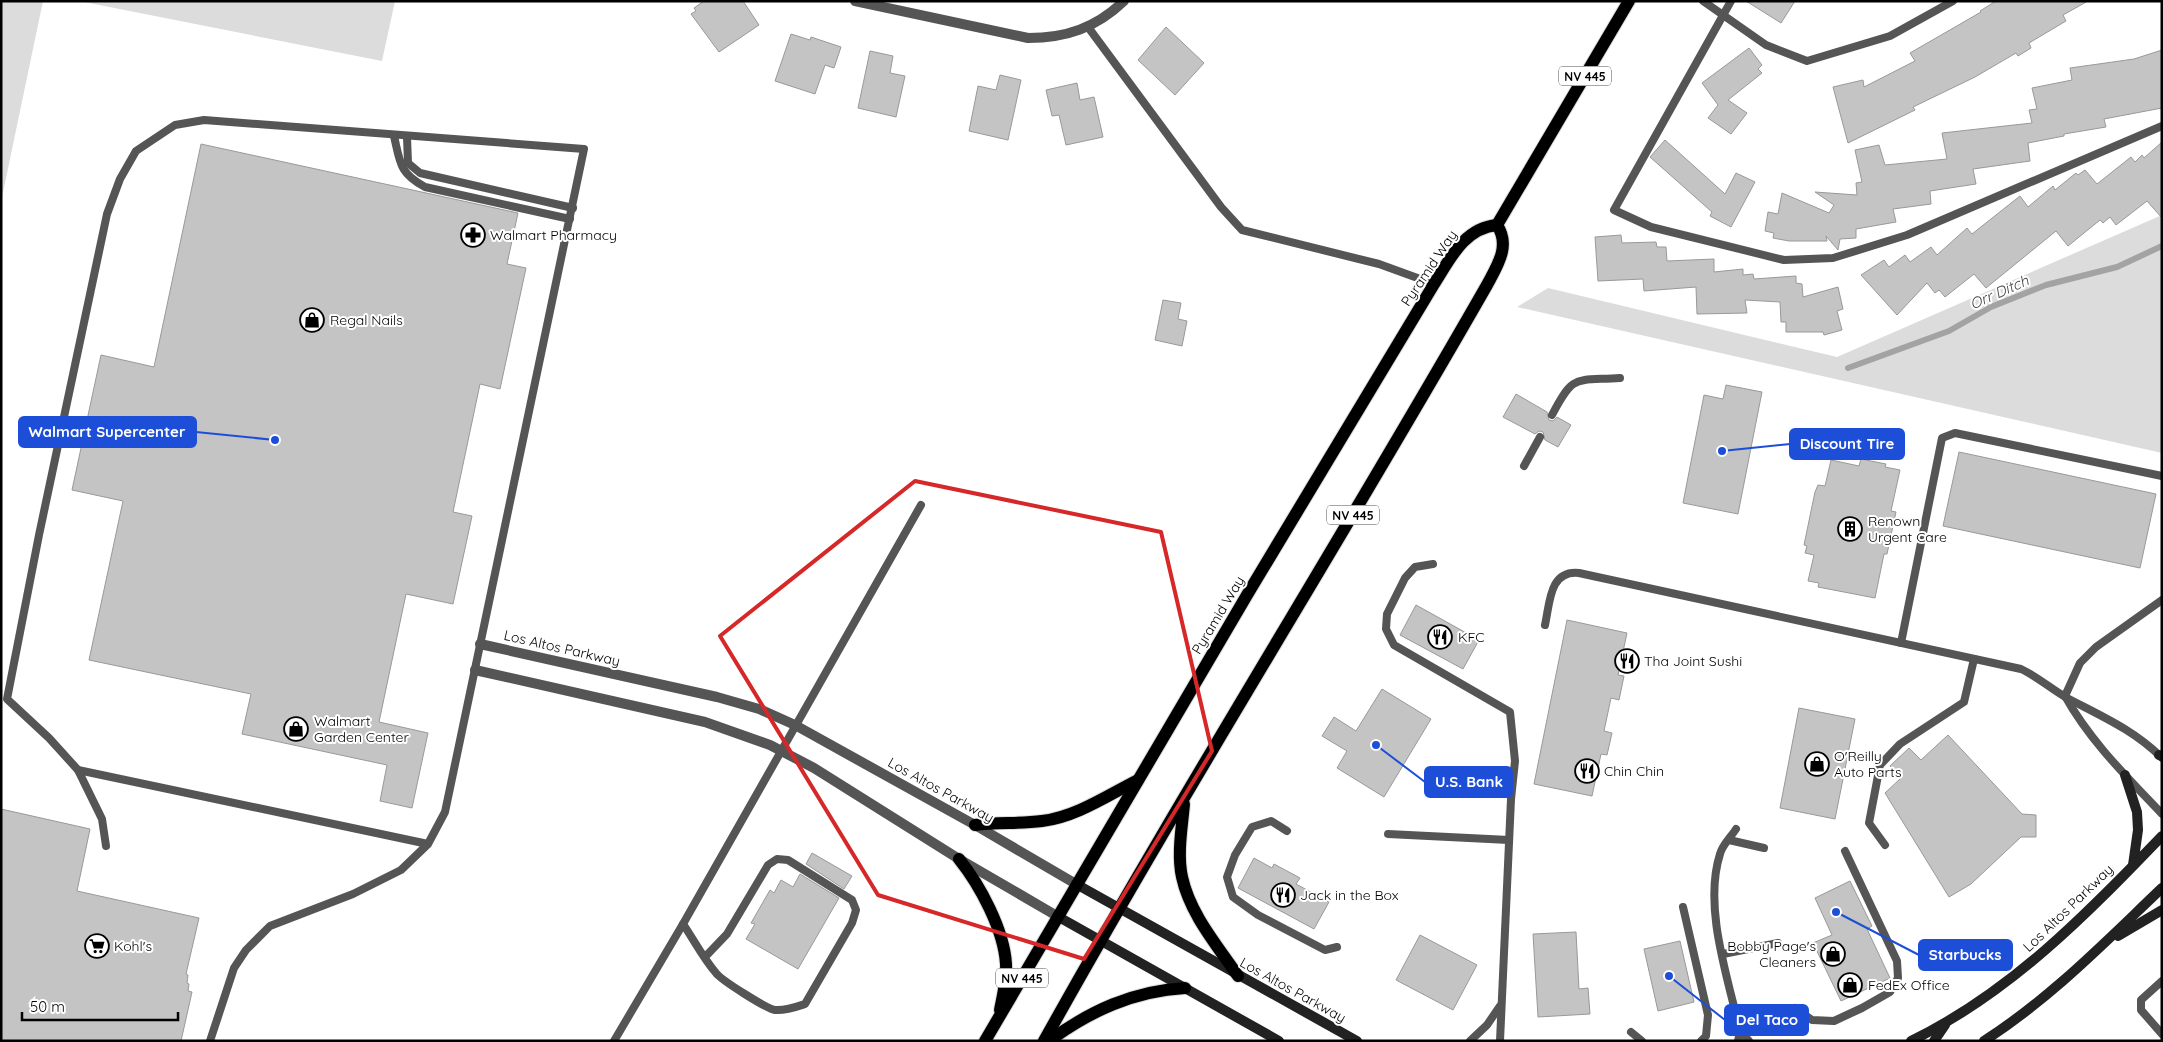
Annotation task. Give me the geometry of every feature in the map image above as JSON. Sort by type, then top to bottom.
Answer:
[{"type":"main road","name":"NV 445","points":[[1044,1041],[1100,940],[1184,801],[1494,272],[1504,246],[1504,234],[1497,225],[1629,1]]},
{"type":"main road","name":"Pyramid Way","points":[[985,1041],[1076,884],[1434,284],[1458,247],[1472,233],[1487,226],[1497,225]]},
{"type":"main road","points":[[2125,775],[2137,812],[2138,830],[2133,865]]},
{"type":"main road","points":[[975,824],[1043,821],[1066,816],[1138,780]]},
{"type":"main road","points":[[1184,801],[1180,845],[1182,876],[1186,889],[1194,909],[1238,976]]},
{"type":"main road","name":"Los Altos Parkway","points":[[1912,1041],[1945,1024],[2025,969],[2162,836]]},
{"type":"main road","points":[[959,859],[975,880],[1002,941],[1006,964],[998,1020]]},
{"type":"main road","name":"Los Altos Parkway","points":[[1076,884],[1357,1041]]},
{"type":"main road","points":[[1984,1041],[2013,1022],[2060,986],[2162,888]]},
{"type":"main road","points":[[2102,945],[2162,910]]},
{"type":"main road","points":[[1058,916],[1279,1041]]},
{"type":"main road","points":[[1049,1041],[1082,1019],[1118,1001],[1145,992],[1185,988]]},
{"type":"main road","points":[[1934,1041],[1945,1024]]},
{"type":"street","points":[[855,1],[1028,38],[1054,38],[1088,27],[1112,13],[1124,1]]},
{"type":"street","name":"Los Altos Parkway","points":[[480,644],[717,697],[759,709],[795,724],[975,824],[1076,884]]},
{"type":"street","points":[[475,670],[705,722],[781,750],[814,768],[959,859],[1058,916]]},
{"type":"lane","points":[[1703,1],[1766,45],[1807,61],[1890,36],[1953,1]]},
{"type":"lane","points":[[1731,1],[1614,210],[1651,228],[1784,260],[1833,258],[1907,235],[2162,126]]},
{"type":"lane","points":[[1088,27],[1221,207],[1242,230],[1379,264],[1434,284]]},
{"type":"lane","points":[[106,846],[102,818],[78,770],[49,738],[4,702],[107,214],[120,179],[136,151],[175,125],[204,120],[406,137],[584,149],[445,812],[428,844],[401,870],[353,894],[270,926],[246,950],[234,968],[210,1041]]},
{"type":"lane","points":[[394,136],[402,168],[410,179],[425,187],[570,219]]},
{"type":"lane","points":[[406,137],[408,162],[420,173],[573,208]]},
{"type":"lane","points":[[1552,415],[1566,389],[1576,381],[1620,378]]},
{"type":"lane","points":[[1901,643],[1942,438],[1947,434],[1955,433],[2162,476]]},
{"type":"lane","points":[[1524,466],[1540,437]]},
{"type":"lane","points":[[614,1041],[683,924],[920,505]]},
{"type":"lane","points":[[1433,564],[1415,567],[1405,578],[1387,614],[1386,629],[1394,644],[1510,712],[1516,761],[1509,840],[1500,1006],[1500,1041]]},
{"type":"lane","points":[[1545,625],[1553,589],[1558,577],[1568,572],[2021,669],[2043,680],[2065,696],[2112,720],[2136,735],[2161,756]]},
{"type":"lane","points":[[2065,696],[2080,664],[2096,647],[2162,600]]},
{"type":"lane","points":[[1885,845],[1868,823],[1880,764],[1900,744],[1964,702],[1974,659]]},
{"type":"lane","points":[[2065,696],[2077,719],[2125,775],[2162,814]]},
{"type":"lane","points":[[78,770],[428,844]]},
{"type":"lane","points":[[1286,832],[1271,821],[1252,827],[1235,855],[1227,876],[1233,897],[1258,915],[1325,950],[1337,948]]},
{"type":"lane","points":[[1736,829],[1720,852],[1715,876],[1717,927],[1740,1031],[1738,1041]]},
{"type":"lane","points":[[1388,834],[1509,840]]},
{"type":"lane","points":[[1729,840],[1764,848]]},
{"type":"lane","points":[[1795,1008],[1812,1020],[1834,1021],[1890,992],[1898,978],[1897,961],[1845,851]]},
{"type":"lane","points":[[683,924],[705,957],[723,980],[773,1010],[792,1008],[805,1004],[852,923],[856,910],[852,900],[788,860],[777,859],[768,865],[727,934],[705,957]]},
{"type":"lane","points":[[1683,906],[1708,1015],[1706,1036],[1701,1041]]},
{"type":"lane","points":[[1723,954],[1778,943]]},
{"type":"lane","points":[[2162,981],[2141,1000],[2141,1010],[2162,1034]]},
{"type":"lane","points":[[1470,1041],[1487,1025],[1500,1006]]},
{"type":"lane","points":[[1740,1031],[1749,1041]]},
{"type":"lane","points":[[1631,1032],[1642,1041]]},
{"type":"highlighted area","points":[[915,481],[1161,532],[1212,751],[1084,959],[878,895],[720,636]]},
{"type":"shaded area","points":[[1,1],[43,1],[1,202]]},
{"type":"shaded area","points":[[79,1],[395,1],[382,61]]},
{"type":"shaded area","points":[[2162,215],[2162,453],[1517,307],[1548,288],[1837,357]]},
{"type":"building","points":[[704,1],[743,1],[759,25],[719,52],[691,14],[696,11],[694,8]]},
{"type":"building","points":[[1746,1],[1795,1],[1781,23]]},
{"type":"building","points":[[1996,1],[2088,1],[2063,15],[2066,21],[2029,43],[2031,48],[2018,56],[2016,53],[1975,77],[1913,107],[1915,110],[1848,143],[1833,87],[1863,80],[1864,87],[1915,61],[1910,53],[1981,12]]},
{"type":"building","points":[[1166,27],[1204,63],[1175,95],[1138,60]]},
{"type":"building","points":[[791,34],[810,40],[811,37],[841,47],[834,68],[825,65],[815,94],[775,81]]},
{"type":"building","points":[[1749,48],[1762,65],[1758,69],[1762,73],[1728,100],[1747,113],[1731,134],[1708,118],[1718,105],[1702,83]]},
{"type":"building","points":[[2162,50],[2162,108],[2104,119],[2106,127],[2064,134],[2064,136],[2028,143],[2030,161],[1973,169],[1976,184],[1930,191],[1931,204],[1893,209],[1896,222],[1856,229],[1856,238],[1840,239],[1838,250],[1826,236],[1827,241],[1789,241],[1773,238],[1774,233],[1765,231],[1768,212],[1778,214],[1782,193],[1829,213],[1834,205],[1815,192],[1857,195],[1856,183],[1862,182],[1855,150],[1879,145],[1885,165],[1947,159],[1942,133],[2032,123],[2029,110],[2037,109],[2032,88],[2072,80],[2070,68],[2134,59]]},
{"type":"building","points":[[870,51],[893,56],[890,73],[905,76],[896,117],[858,108]]},
{"type":"building","points":[[1000,75],[1021,80],[1008,140],[969,131],[978,86],[996,90]]},
{"type":"building","points":[[1077,83],[1080,100],[1094,97],[1103,137],[1066,145],[1059,115],[1052,116],[1046,90]]},
{"type":"building","points":[[1665,140],[1725,194],[1736,173],[1755,182],[1731,227],[1710,216],[1712,212],[1650,157]]},
{"type":"building","points":[[2162,142],[2162,218],[2147,201],[2116,225],[2110,217],[2103,223],[2100,220],[2068,246],[2056,231],[1986,288],[1974,274],[1945,297],[1939,290],[1935,293],[1927,283],[1897,315],[1861,275],[1884,260],[1889,267],[1905,255],[1910,262],[1931,247],[1937,255],[1967,228],[1972,234],[2020,196],[2028,207],[2053,186],[2055,190],[2076,173],[2078,175],[2085,170],[2097,184],[2131,157],[2135,162],[2142,155],[2144,158]]},
{"type":"building","points":[[201,144],[518,213],[507,264],[526,268],[500,389],[480,384],[453,512],[472,516],[453,604],[406,594],[379,722],[428,733],[412,808],[380,801],[387,765],[242,734],[251,694],[89,660],[123,501],[72,490],[101,355],[154,367]]},
{"type":"building","points":[[1621,235],[1622,243],[1656,242],[1657,247],[1666,247],[1667,261],[1714,259],[1714,272],[1743,269],[1743,275],[1753,274],[1754,279],[1796,276],[1796,283],[1802,284],[1803,297],[1838,287],[1843,309],[1837,311],[1842,330],[1824,335],[1823,332],[1786,332],[1786,322],[1781,322],[1780,302],[1745,300],[1747,313],[1697,314],[1696,287],[1644,291],[1643,279],[1598,281],[1595,237]]},
{"type":"building","points":[[1163,300],[1181,303],[1178,319],[1187,321],[1182,346],[1155,340]]},
{"type":"building","points":[[1726,385],[1762,392],[1738,514],[1683,503],[1704,395],[1723,399]]},
{"type":"building","points":[[1516,394],[1547,412],[1549,420],[1553,421],[1557,417],[1571,425],[1558,447],[1545,440],[1543,432],[1539,431],[1535,434],[1503,417]]},
{"type":"building","points":[[1959,452],[2156,494],[2140,568],[1943,526]]},
{"type":"building","name":"Renown Urgent Care","points":[[1861,459],[1886,464],[1885,467],[1900,470],[1891,511],[1896,512],[1887,554],[1884,554],[1875,598],[1818,587],[1819,583],[1808,581],[1814,555],[1805,553],[1807,546],[1804,545],[1815,492],[1818,485],[1825,486],[1831,460],[1859,466]]},
{"type":"building","name":"KFC","points":[[1416,605],[1479,640],[1463,669],[1400,635]]},
{"type":"building","points":[[1567,620],[1627,633],[1618,675],[1624,676],[1619,700],[1611,698],[1604,731],[1612,733],[1607,755],[1601,754],[1592,796],[1534,784]]},
{"type":"building","points":[[1382,689],[1431,719],[1384,797],[1337,768],[1347,751],[1322,736],[1334,717],[1356,731]]},
{"type":"building","name":"O'Reilly Auto Parts","points":[[1799,708],[1855,719],[1835,819],[1780,808]]},
{"type":"building","points":[[1948,735],[2022,814],[2036,815],[2036,837],[2021,837],[1971,884],[1949,897],[1885,793],[1901,778],[1890,766],[1909,748],[1921,760]]},
{"type":"building","name":"Kohl's","points":[[1,809],[90,829],[77,891],[199,918],[186,974],[188,975],[188,991],[192,992],[181,1041],[1,1041]]},
{"type":"building","points":[[812,853],[852,876],[844,889],[806,864]]},
{"type":"building","name":"Jack in the Box","points":[[1254,858],[1272,868],[1274,864],[1300,878],[1296,884],[1329,902],[1314,929],[1238,888]]},
{"type":"building","points":[[800,874],[839,898],[798,969],[746,939],[755,924],[751,923],[770,890],[774,893],[781,880],[793,887]]},
{"type":"building","points":[[1850,881],[1872,926],[1867,929],[1890,978],[1841,1001],[1813,943],[1832,935],[1815,898]]},
{"type":"building","points":[[1576,932],[1579,989],[1588,988],[1590,1014],[1538,1017],[1533,934]]},
{"type":"building","points":[[1420,935],[1477,965],[1453,1010],[1396,980]]},
{"type":"building","points":[[1680,941],[1694,1002],[1658,1011],[1644,949]]},
{"type":"waterway","name":"Orr Ditch","points":[[1848,368],[1949,331],[1991,307],[2046,285],[2117,267],[2162,246]]},
{"type":"place","name":"Walmart Pharmacy","points":[[473,235]]},
{"type":"place","name":"Regal Nails","points":[[312,320]]},
{"type":"place","name":"Walmart Supercenter","points":[[275,440]]},
{"type":"place","name":"Discount Tire","points":[[1722,451]]},
{"type":"place","name":"Renown Urgent Care","points":[[1850,529]]},
{"type":"place","name":"KFC","points":[[1440,637]]},
{"type":"place","name":"Tha Joint Sushi","points":[[1627,661]]},
{"type":"place","name":"Walmart Garden Center","points":[[296,729]]},
{"type":"place","name":"U.S. Bank","points":[[1376,745]]},
{"type":"place","name":"O'Reilly Auto Parts","points":[[1817,764]]},
{"type":"place","name":"Chin Chin","points":[[1587,771]]},
{"type":"place","name":"Jack in the Box","points":[[1283,895]]},
{"type":"place","name":"Starbucks","points":[[1836,912]]},
{"type":"place","name":"Kohl's","points":[[97,946]]},
{"type":"place","name":"Bobby Page's Cleaners","points":[[1833,954]]},
{"type":"place","name":"Del Taco","points":[[1669,976]]},
{"type":"place","name":"FedEx Office","points":[[1850,985]]}]
